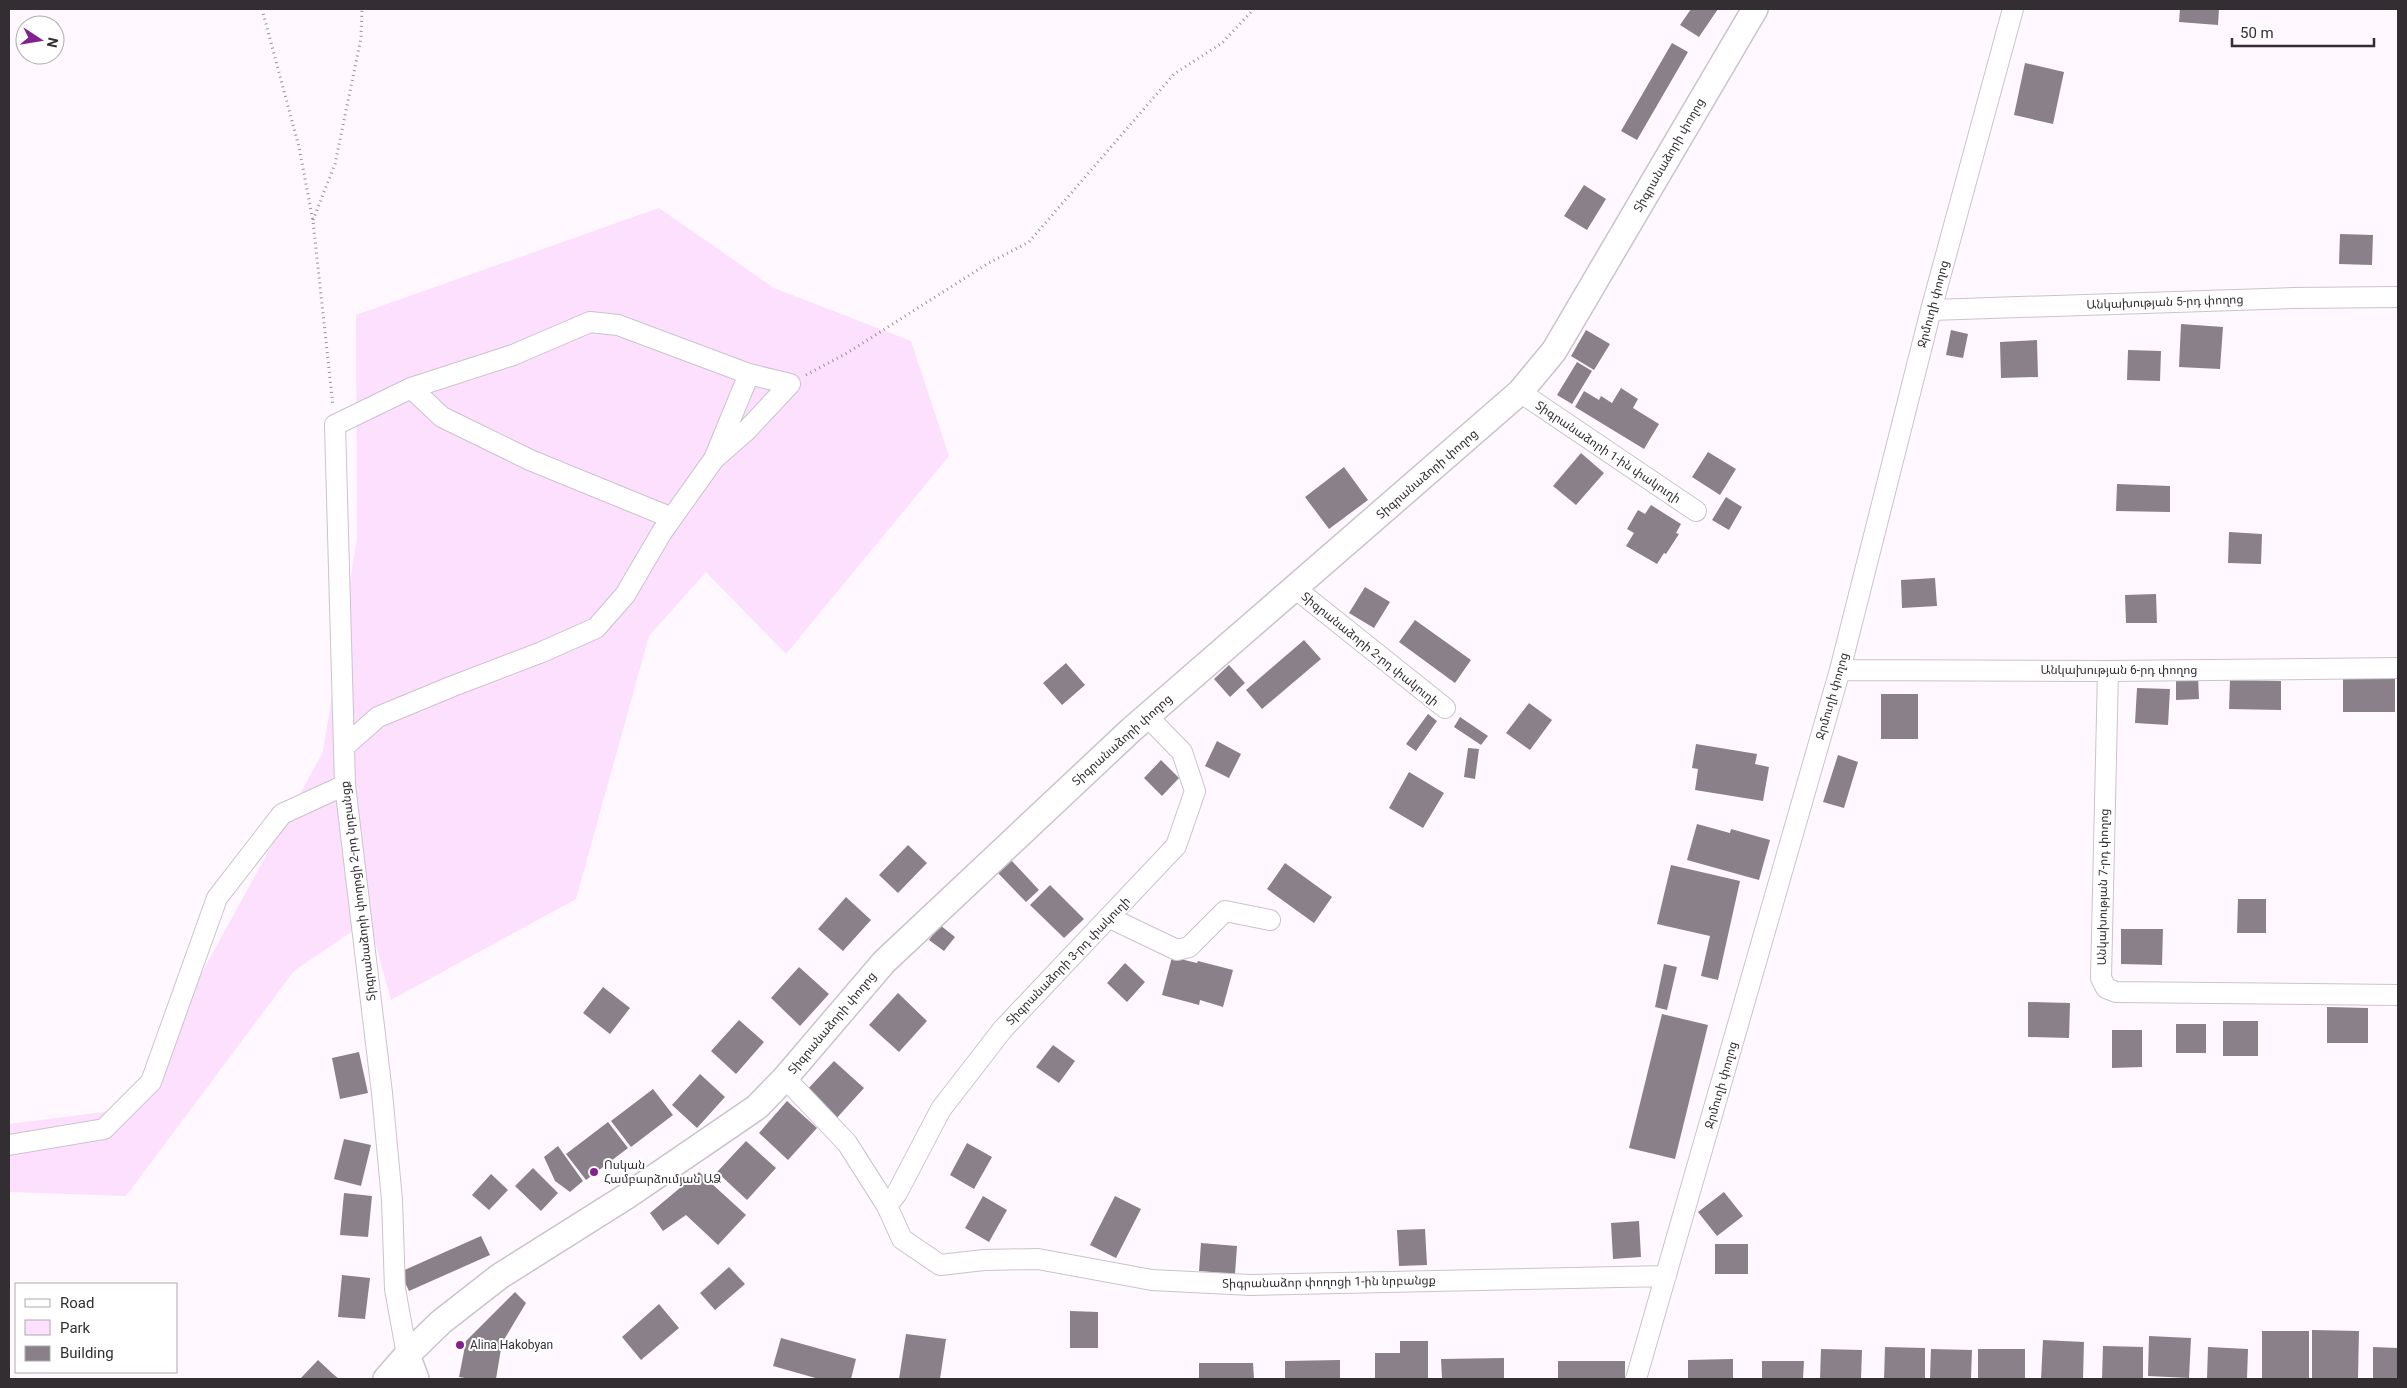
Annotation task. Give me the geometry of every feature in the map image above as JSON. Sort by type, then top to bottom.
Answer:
[{"type":"main road","name":"Տիգրանաձորի փողոց","points":[[386,1379],[407,1355],[441,1322],[500,1276],[627,1196],[757,1107],[785,1078],[884,962],[1147,716],[1296,590],[1520,392],[1554,351],[1755,9]]},
{"type":"main road","points":[[407,1355],[416,1379]]},
{"type":"street","name":"Ջրմուղի փողոց","points":[[1636,1379],[1840,670],[1931,310],[2013,9]]},
{"type":"street","name":"Անկախության 5-րդ փողոց","points":[[1931,310],[2293,298],[2398,297]]},
{"type":"street","points":[[335,425],[411,388],[513,355],[590,322],[618,325],[749,374],[790,384],[746,431],[714,459]]},
{"type":"street","points":[[345,746],[378,718],[453,686],[542,652],[596,628],[625,595],[672,518],[714,459],[749,374]]},
{"type":"street","points":[[411,388],[442,417],[530,460],[672,518]]},
{"type":"street","name":"Տիգրանաձորի 1-ին փակուղի","points":[[1520,392],[1696,512]]},
{"type":"street","name":"Տիգրանաձորի փողոցի 2-րդ նրբանցք","points":[[335,425],[345,785],[382,1093],[392,1200],[395,1289],[407,1355]]},
{"type":"street","name":"Տիգրանաձորի 2-րդ փակուղի","points":[[1296,590],[1445,708]]},
{"type":"street","name":"Անկախության 6-րդ փողոց","points":[[1840,670],[2108,671],[2398,668]]},
{"type":"street","name":"Անկախության 7-րդ փողոց","points":[[2108,671],[2101,978],[2106,988],[2116,992],[2398,995]]},
{"type":"street","name":"Տիգրանաձորի 3-րդ փակուղի","points":[[888,1206],[941,1109],[1003,1029],[1110,918],[1176,846],[1195,791],[1182,752],[1147,716]]},
{"type":"street","points":[[9,1145],[104,1129],[151,1082],[217,898],[282,814],[345,785]]},
{"type":"street","points":[[1110,918],[1177,950],[1189,948],[1225,911],[1270,920]]},
{"type":"street","name":"Տիգրանաձոր փողոցի 1-ին նրբանցք","points":[[785,1078],[846,1143],[888,1206],[902,1239],[940,1265],[984,1260],[1038,1259],[1152,1280],[1251,1285],[1666,1276]]},
{"type":"path","points":[[262,9],[299,147],[313,221],[335,425]]},
{"type":"path","points":[[313,221],[335,164],[361,38],[362,9]]},
{"type":"path","points":[[790,384],[847,352],[987,264],[1029,242],[1174,74],[1222,43],[1254,9]]},
{"type":"green space","points":[[659,208],[774,288],[911,341],[949,456],[786,654],[706,572],[649,636],[576,899],[391,1000],[369,920],[294,971],[126,1196],[9,1192],[9,1124],[127,1109],[323,752],[357,538],[356,315]]},
{"type":"building","points":[[1691,9],[1718,9],[1699,37],[1680,25]]},
{"type":"building","points":[[2180,9],[2219,9],[2218,25],[2179,22]]},
{"type":"building","points":[[1672,43],[1688,52],[1637,140],[1621,131]]},
{"type":"building","points":[[2025,63],[2064,72],[2053,124],[2014,115]]},
{"type":"building","points":[[1584,185],[1606,199],[1587,230],[1564,216]]},
{"type":"building","points":[[2340,234],[2373,235],[2372,265],[2339,264]]},
{"type":"building","points":[[2181,324],[2223,327],[2220,369],[2179,367]]},
{"type":"building","points":[[1586,330],[1610,344],[1594,370],[1571,356]]},
{"type":"building","points":[[1951,330],[1968,334],[1963,358],[1946,355]]},
{"type":"building","points":[[2037,340],[2038,377],[2001,378],[2000,342]]},
{"type":"building","points":[[2128,350],[2161,351],[2160,381],[2127,380]]},
{"type":"building","points":[[1577,362],[1592,371],[1572,404],[1557,395]]},
{"type":"building","points":[[1621,388],[1638,399],[1633,408],[1659,424],[1644,449],[1575,407],[1584,391],[1599,400],[1601,396],[1612,403]]},
{"type":"building","points":[[1708,452],[1736,469],[1720,495],[1692,477]]},
{"type":"building","points":[[1581,453],[1604,473],[1576,505],[1553,486]]},
{"type":"building","points":[[1344,467],[1368,500],[1329,529],[1305,497]]},
{"type":"building","points":[[2117,484],[2170,486],[2170,512],[2116,511]]},
{"type":"building","points":[[1726,497],[1742,507],[1729,530],[1712,520]]},
{"type":"building","points":[[1651,505],[1681,524],[1676,533],[1679,534],[1657,564],[1626,546],[1634,533],[1627,529],[1638,510],[1645,514]]},
{"type":"building","points":[[2229,532],[2262,534],[2261,564],[2228,563]]},
{"type":"building","points":[[1935,578],[1937,606],[1902,608],[1901,580]]},
{"type":"building","points":[[1365,587],[1390,602],[1374,628],[1349,613]]},
{"type":"building","points":[[2156,594],[2157,623],[2126,623],[2125,595]]},
{"type":"building","points":[[1415,620],[1471,660],[1455,683],[1399,642]]},
{"type":"building","points":[[1304,640],[1321,659],[1262,709],[1246,690]]},
{"type":"building","points":[[1066,663],[1085,685],[1062,705],[1043,683]]},
{"type":"building","points":[[1229,665],[1245,683],[1230,697],[1214,679]]},
{"type":"building","points":[[2198,676],[2199,699],[2176,700],[2176,677]]},
{"type":"building","points":[[2343,677],[2395,677],[2395,712],[2343,712]]},
{"type":"building","points":[[2230,680],[2281,681],[2281,710],[2229,709]]},
{"type":"building","points":[[2137,688],[2170,689],[2168,725],[2135,723]]},
{"type":"building","points":[[1881,694],[1918,694],[1918,739],[1881,739]]},
{"type":"building","points":[[1529,703],[1552,720],[1530,750],[1506,733]]},
{"type":"building","points":[[1428,714],[1437,721],[1416,751],[1406,744]]},
{"type":"building","points":[[1460,717],[1488,736],[1481,745],[1454,727]]},
{"type":"building","points":[[1217,741],[1241,754],[1229,778],[1205,766]]},
{"type":"building","points":[[1696,744],[1757,754],[1755,764],[1769,767],[1763,801],[1695,790],[1698,769],[1692,768]]},
{"type":"building","points":[[1468,748],[1479,749],[1475,779],[1464,777]]},
{"type":"building","points":[[1838,755],[1858,762],[1844,808],[1823,802]]},
{"type":"building","points":[[1161,760],[1179,778],[1162,796],[1144,778]]},
{"type":"building","points":[[1409,772],[1444,793],[1423,828],[1389,808]]},
{"type":"building","points":[[1697,824],[1730,833],[1731,829],[1770,840],[1759,880],[1687,860]]},
{"type":"building","points":[[908,845],[927,863],[898,893],[879,875]]},
{"type":"building","points":[[1011,860],[1039,890],[1026,902],[998,873]]},
{"type":"building","points":[[1285,863],[1332,897],[1314,923],[1267,889]]},
{"type":"building","points":[[1671,865],[1740,881],[1718,980],[1701,976],[1710,936],[1657,924]]},
{"type":"building","points":[[1050,885],[1084,919],[1064,938],[1030,905]]},
{"type":"building","points":[[846,897],[871,920],[843,951],[818,929]]},
{"type":"building","points":[[2238,899],[2266,899],[2266,933],[2237,933]]},
{"type":"building","points":[[940,925],[955,937],[944,951],[929,940]]},
{"type":"building","points":[[2121,929],[2163,929],[2162,965],[2121,964]]},
{"type":"building","points":[[1172,957],[1197,963],[1198,961],[1233,970],[1223,1007],[1200,1000],[1199,1005],[1162,995]]},
{"type":"building","points":[[1125,963],[1145,982],[1127,1002],[1107,983]]},
{"type":"building","points":[[1664,964],[1677,967],[1667,1010],[1655,1007]]},
{"type":"building","points":[[799,967],[829,994],[800,1026],[771,998]]},
{"type":"building","points":[[603,987],[630,1008],[610,1034],[583,1013]]},
{"type":"building","points":[[898,993],[927,1021],[899,1052],[869,1025]]},
{"type":"building","points":[[2028,1002],[2070,1003],[2069,1038],[2028,1037]]},
{"type":"building","points":[[2327,1007],[2368,1008],[2368,1043],[2327,1043]]},
{"type":"building","points":[[1662,1014],[1708,1025],[1675,1159],[1629,1148]]},
{"type":"building","points":[[739,1020],[764,1042],[736,1074],[711,1051]]},
{"type":"building","points":[[2223,1021],[2258,1021],[2258,1056],[2223,1056]]},
{"type":"building","points":[[2176,1024],[2206,1024],[2206,1053],[2176,1053]]},
{"type":"building","points":[[2112,1030],[2142,1030],[2142,1067],[2112,1068]]},
{"type":"building","points":[[1053,1045],[1075,1061],[1059,1083],[1036,1067]]},
{"type":"building","points":[[359,1052],[368,1093],[340,1099],[332,1058]]},
{"type":"building","points":[[834,1061],[864,1088],[835,1120],[805,1092]]},
{"type":"building","points":[[700,1074],[725,1097],[697,1128],[672,1105]]},
{"type":"building","points":[[653,1089],[673,1115],[631,1147],[611,1121]]},
{"type":"building","points":[[787,1101],[817,1128],[788,1160],[759,1133]]},
{"type":"building","points":[[608,1122],[628,1148],[586,1180],[566,1154]]},
{"type":"building","points":[[344,1139],[371,1145],[361,1186],[334,1179]]},
{"type":"building","points":[[746,1141],[776,1168],[747,1200],[717,1172]]},
{"type":"building","points":[[967,1143],[992,1157],[974,1189],[950,1175]]},
{"type":"building","points":[[558,1146],[583,1181],[570,1192],[555,1181],[544,1157]]},
{"type":"building","points":[[533,1168],[558,1193],[541,1211],[515,1186]]},
{"type":"building","points":[[699,1172],[746,1215],[718,1245],[686,1215],[663,1231],[650,1213]]},
{"type":"building","points":[[491,1174],[508,1190],[489,1210],[472,1195]]},
{"type":"building","points":[[1724,1192],[1743,1216],[1717,1236],[1698,1212]]},
{"type":"building","points":[[344,1193],[372,1196],[368,1237],[340,1235]]},
{"type":"building","points":[[983,1196],[1007,1210],[989,1242],[965,1228]]},
{"type":"building","points":[[1115,1196],[1141,1209],[1116,1258],[1090,1245]]},
{"type":"building","points":[[1639,1221],[1641,1257],[1613,1259],[1611,1223]]},
{"type":"building","points":[[1425,1229],[1427,1265],[1399,1266],[1397,1230]]},
{"type":"building","points":[[481,1236],[490,1255],[409,1291],[400,1272]]},
{"type":"building","points":[[1201,1243],[1237,1246],[1235,1274],[1199,1271]]},
{"type":"building","points":[[1715,1244],[1748,1244],[1748,1274],[1715,1274]]},
{"type":"building","points":[[729,1267],[745,1284],[715,1310],[700,1293]]},
{"type":"building","points":[[342,1275],[370,1278],[365,1319],[338,1317]]},
{"type":"building","points":[[515,1292],[526,1303],[502,1343],[496,1379],[459,1377],[466,1341]]},
{"type":"building","points":[[659,1304],[679,1328],[641,1360],[622,1337]]},
{"type":"building","points":[[1070,1311],[1098,1312],[1098,1348],[1070,1348]]},
{"type":"building","points":[[2312,1330],[2359,1331],[2358,1378],[2312,1378]]},
{"type":"building","points":[[2262,1331],[2309,1331],[2309,1379],[2262,1378]]},
{"type":"building","points":[[906,1334],[946,1339],[940,1379],[899,1379]]},
{"type":"building","points":[[2149,1336],[2191,1338],[2189,1378],[2148,1376]]},
{"type":"building","points":[[781,1338],[856,1359],[851,1379],[819,1379],[773,1366]]},
{"type":"building","points":[[2043,1340],[2084,1342],[2083,1379],[2041,1379]]},
{"type":"building","points":[[1400,1341],[1428,1341],[1428,1379],[1375,1379],[1375,1353],[1400,1353]]},
{"type":"building","points":[[2103,1346],[2143,1347],[2143,1379],[2102,1379]]},
{"type":"building","points":[[1885,1347],[1925,1348],[1925,1379],[1884,1379]]},
{"type":"building","points":[[2208,1347],[2248,1349],[2247,1379],[2207,1379]]},
{"type":"building","points":[[2373,1347],[2398,1348],[2398,1379],[2373,1379]]},
{"type":"building","points":[[1821,1349],[1862,1350],[1861,1379],[1820,1379]]},
{"type":"building","points":[[1931,1349],[1972,1350],[1971,1379],[1930,1379]]},
{"type":"building","points":[[1978,1349],[2025,1349],[2025,1379],[1978,1379]]},
{"type":"building","points":[[1504,1358],[1504,1379],[1442,1379],[1441,1359]]},
{"type":"building","points":[[1733,1359],[1733,1379],[1688,1379],[1688,1360]]},
{"type":"building","points":[[318,1360],[333,1374],[339,1379],[300,1379]]},
{"type":"building","points":[[1340,1360],[1340,1379],[1285,1379],[1285,1361]]},
{"type":"building","points":[[1558,1361],[1625,1361],[1625,1379],[1558,1379]]},
{"type":"building","points":[[1762,1361],[1804,1361],[1803,1379],[1762,1379]]},
{"type":"building","points":[[1199,1363],[1253,1363],[1254,1379],[1199,1379]]},
{"type":"place","name":"Ոսկան Համբարձումյան ԱՁ","points":[[594,1172]]},
{"type":"place","name":"Alina Hakobyan","points":[[460,1345]]}]
